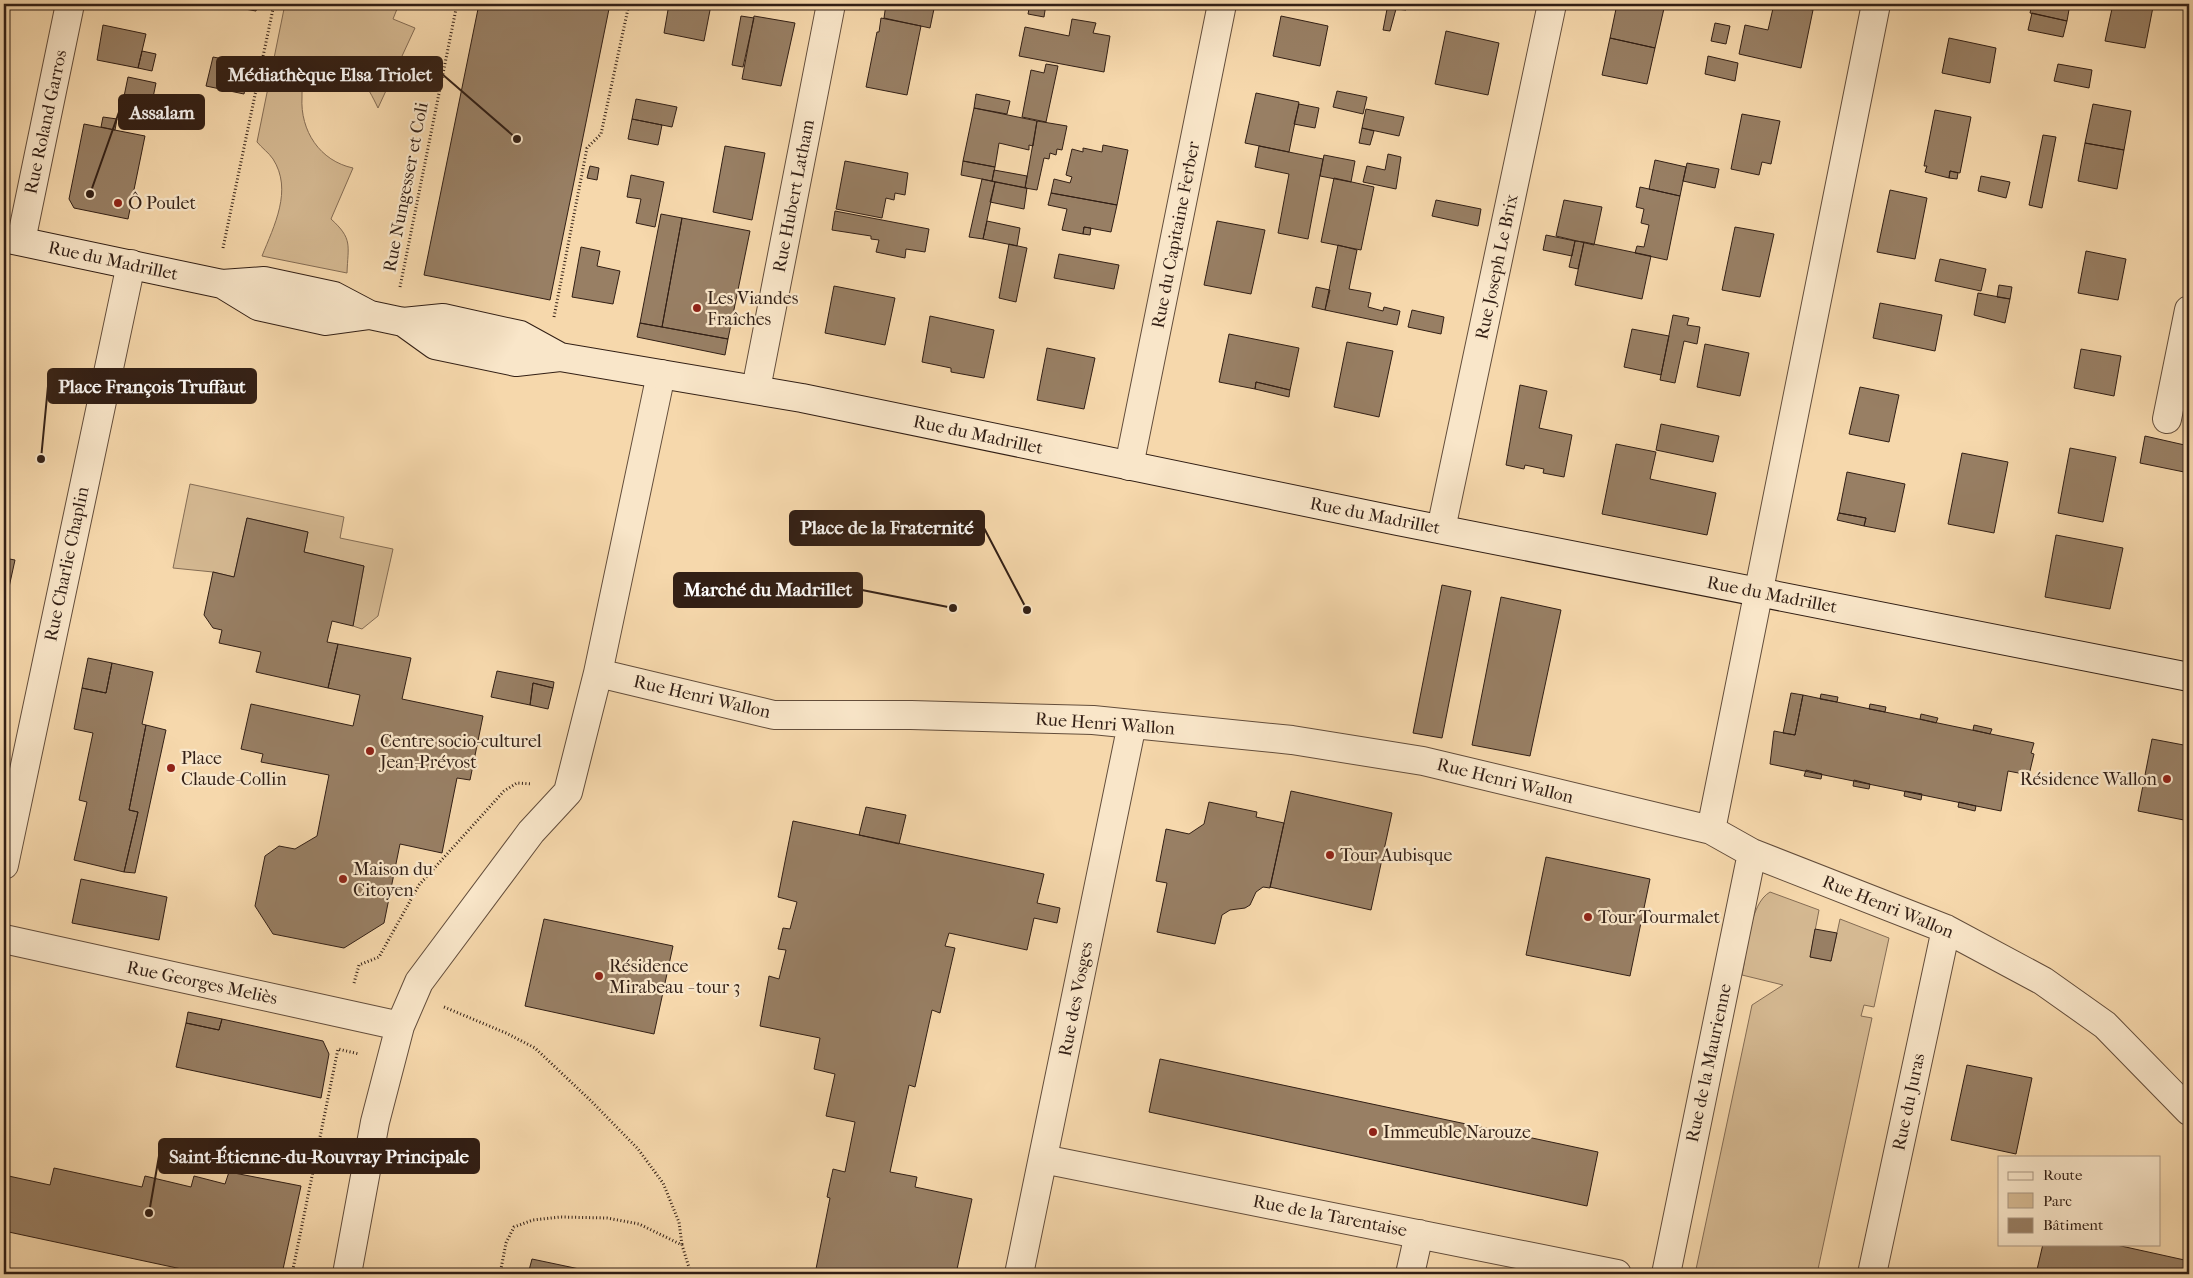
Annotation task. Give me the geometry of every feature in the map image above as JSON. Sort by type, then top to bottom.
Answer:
[{"type":"street","name":"Rue Roland Garros","points":[[12,239],[70,4]]},
{"type":"street","name":"Rue Hubert Latham","points":[[756,389],[831,4]]},
{"type":"street","name":"Rue du Capitaine Ferber","points":[[1129,466],[1222,4]]},
{"type":"street","name":"Rue Joseph Le Brix","points":[[1441,529],[1552,4]]},
{"type":"street","points":[[1711,830],[1876,4]]},
{"type":"street","name":"Rue du Madrillet","points":[[12,239],[222,284],[258,306],[326,320],[389,319],[435,345],[516,362],[560,357],[756,389],[1441,529],[2189,677]]},
{"type":"street","name":"Rue Charlie Chaplin","points":[[4,865],[131,264]]},
{"type":"street","points":[[2167,419],[2189,310]]},
{"type":"street","points":[[347,1274],[375,1122],[400,1026],[418,982],[531,832],[568,792],[598,673],[661,374]]},
{"type":"street","name":"Rue Henri Wallon","points":[[598,673],[774,715],[1093,720],[1292,740],[1423,761],[1711,830],[1752,852],[1946,929],[2043,981],[2105,1024],[2189,1111]]},
{"type":"street","name":"Rue des Vosges","points":[[1019,1274],[1132,724]]},
{"type":"street","name":"Rue de la Maurienne","points":[[1666,1274],[1752,852]]},
{"type":"street","name":"Rue du Juras","points":[[1872,1274],[1946,929]]},
{"type":"street","name":"Rue Georges Meliès","points":[[4,939],[400,1026]]},
{"type":"street","name":"Rue de la Tarentaise","points":[[1043,1159],[1617,1274]]},
{"type":"street","points":[[1410,1274],[1419,1234]]},
{"type":"path","points":[[223,248],[274,4]]},
{"type":"path","name":"Rue Nungesser et Coli","points":[[389,319],[457,4]]},
{"type":"path","points":[[552,325],[587,148],[601,134],[629,4]]},
{"type":"path","points":[[292,1274],[338,1049],[359,965],[379,957],[419,885],[504,791],[518,783],[535,784]]},
{"type":"path","points":[[440,1006],[506,1033],[535,1048],[638,1149],[663,1183],[679,1222],[682,1246],[691,1274]]},
{"type":"path","points":[[338,1049],[391,1060]]},
{"type":"path","points":[[500,1274],[506,1243],[514,1227],[533,1220],[560,1217],[607,1218],[631,1222],[639,1224],[682,1246]]},
{"type":"green space","points":[[285,4],[399,4],[393,19],[415,28],[378,108],[358,76],[351,69],[334,62],[324,62],[314,67],[306,75],[302,86],[304,121],[314,143],[331,159],[353,168],[331,219],[343,232],[348,243],[347,273],[262,256],[280,208],[281,183],[279,171],[273,159],[257,142]]},
{"type":"green space","points":[[190,484],[344,517],[340,538],[393,549],[378,616],[362,629],[353,626],[364,566],[304,552],[308,532],[247,518],[234,577],[213,572],[173,568]]},
{"type":"green space","points":[[1770,892],[1819,910],[1810,957],[1831,961],[1840,919],[1889,938],[1874,1007],[1864,1005],[1861,1016],[1872,1018],[1817,1274],[1695,1274],[1752,1005],[1783,985],[1742,975],[1753,917],[1763,898]]},
{"type":"building","points":[[217,4],[258,4],[256,11]]},
{"type":"building","points":[[479,4],[610,4],[550,300],[424,275]]},
{"type":"building","points":[[669,4],[711,5],[704,41],[664,33]]},
{"type":"building","points":[[886,4],[935,4],[930,28],[884,18]]},
{"type":"building","points":[[1030,4],[1046,4],[1044,17],[1028,14]]},
{"type":"building","points":[[1388,4],[1408,4],[1406,10],[1396,9],[1390,31],[1383,30]]},
{"type":"building","points":[[1617,4],[1665,4],[1655,48],[1610,38]]},
{"type":"building","points":[[1774,4],[1813,10],[1801,68],[1739,54],[1745,25],[1768,30]]},
{"type":"building","points":[[2032,4],[2070,4],[2067,21],[2030,13]]},
{"type":"building","points":[[2113,4],[2137,4],[2153,7],[2145,48],[2105,41]]},
{"type":"building","points":[[2032,13],[2067,21],[2063,37],[2028,30]]},
{"type":"building","points":[[741,16],[754,18],[743,67],[732,65]]},
{"type":"building","points":[[754,16],[795,23],[781,86],[742,79]]},
{"type":"building","points":[[1281,16],[1328,26],[1320,66],[1273,56]]},
{"type":"building","points":[[881,18],[921,26],[907,95],[866,87]]},
{"type":"building","points":[[1072,19],[1096,23],[1093,33],[1110,36],[1104,72],[1019,56],[1025,27],[1069,36]]},
{"type":"building","points":[[1715,23],[1730,26],[1726,44],[1711,41]]},
{"type":"building","points":[[103,25],[146,34],[138,68],[97,60]]},
{"type":"building","points":[[1446,31],[1499,43],[1488,95],[1435,84]]},
{"type":"building","points":[[1610,38],[1655,48],[1647,84],[1602,75]]},
{"type":"building","points":[[1949,38],[1996,48],[1990,83],[1942,73]]},
{"type":"building","points":[[142,51],[156,54],[152,71],[138,68]]},
{"type":"building","points":[[1708,56],[1738,63],[1735,81],[1705,74]]},
{"type":"building","points":[[213,57],[239,62],[237,71],[248,73],[244,94],[206,86]]},
{"type":"building","points":[[1046,64],[1058,66],[1046,122],[1022,117],[1031,70],[1044,73]]},
{"type":"building","points":[[2058,64],[2092,70],[2089,88],[2054,81]]},
{"type":"building","points":[[128,77],[156,83],[149,117],[121,111]]},
{"type":"building","points":[[1337,91],[1367,97],[1363,114],[1333,107]]},
{"type":"building","points":[[1256,93],[1299,102],[1289,152],[1245,143]]},
{"type":"building","points":[[976,94],[1010,101],[1007,114],[974,108]]},
{"type":"building","points":[[636,99],[677,107],[672,127],[632,119]]},
{"type":"building","points":[[1299,104],[1319,108],[1315,128],[1294,124]]},
{"type":"building","points":[[2093,104],[2131,111],[2124,150],[2085,143]]},
{"type":"building","points":[[974,108],[1037,121],[1033,146],[1029,145],[1029,150],[999,143],[995,167],[963,161]]},
{"type":"building","points":[[1366,109],[1404,117],[1399,136],[1362,128]]},
{"type":"building","points":[[1935,110],[1971,117],[1960,173],[1950,171],[1949,178],[1925,172],[1927,166],[1924,166]]},
{"type":"building","points":[[1742,114],[1780,121],[1771,164],[1762,162],[1759,175],[1731,169]]},
{"type":"building","points":[[103,117],[117,119],[115,130],[101,127]]},
{"type":"building","points":[[632,119],[662,125],[658,145],[628,139]]},
{"type":"building","points":[[1037,121],[1067,126],[1062,150],[1057,149],[1056,155],[1050,153],[1049,159],[1044,158],[1037,190],[1025,188]]},
{"type":"building","points":[[84,124],[145,136],[128,219],[74,208],[69,199]]},
{"type":"building","points":[[1362,128],[1374,131],[1370,145],[1359,143]]},
{"type":"building","points":[[2043,135],[2056,137],[2042,208],[2029,205]]},
{"type":"building","points":[[2085,143],[2124,150],[2117,189],[2078,181]]},
{"type":"building","points":[[1103,145],[1128,150],[1117,205],[1051,193],[1054,179],[1070,183],[1072,177],[1066,175],[1072,149],[1083,152],[1083,148],[1102,152]]},
{"type":"building","points":[[725,146],[765,153],[752,220],[713,212]]},
{"type":"building","points":[[1259,146],[1323,159],[1308,239],[1278,233],[1289,174],[1255,167]]},
{"type":"building","points":[[1388,154],[1401,157],[1396,189],[1363,182],[1367,166],[1385,170]]},
{"type":"building","points":[[1324,155],[1355,161],[1351,182],[1320,176]]},
{"type":"building","points":[[1655,160],[1686,167],[1680,196],[1649,189]]},
{"type":"building","points":[[845,161],[908,173],[905,195],[895,193],[894,200],[886,198],[882,218],[836,209]]},
{"type":"building","points":[[963,161],[995,167],[992,181],[961,175]]},
{"type":"building","points":[[1687,163],[1719,169],[1715,188],[1683,181]]},
{"type":"building","points":[[590,166],[599,168],[597,180],[587,178]]},
{"type":"building","points":[[994,170],[1027,176],[1025,188],[992,181]]},
{"type":"building","points":[[1950,171],[1958,173],[1957,179],[1949,178]]},
{"type":"building","points":[[631,175],[664,182],[655,227],[636,223],[641,199],[627,197]]},
{"type":"building","points":[[1981,176],[2010,182],[2006,198],[1978,191]]},
{"type":"building","points":[[1334,178],[1374,187],[1361,250],[1321,242]]},
{"type":"building","points":[[982,179],[995,182],[983,239],[969,237]]},
{"type":"building","points":[[995,182],[1027,188],[1024,209],[990,202]]},
{"type":"building","points":[[1640,187],[1680,196],[1667,260],[1635,253],[1637,246],[1644,247],[1649,225],[1641,223],[1644,209],[1636,207]]},
{"type":"building","points":[[1890,190],[1927,198],[1915,259],[1877,252]]},
{"type":"building","points":[[1051,193],[1117,205],[1111,232],[1084,227],[1083,234],[1062,230],[1067,209],[1048,205]]},
{"type":"building","points":[[1436,200],[1481,209],[1478,226],[1432,216]]},
{"type":"building","points":[[1564,200],[1602,207],[1594,245],[1556,236]]},
{"type":"building","points":[[835,211],[929,229],[925,252],[906,249],[905,258],[876,252],[879,240],[871,239],[871,236],[832,230]]},
{"type":"building","points":[[661,214],[682,218],[662,327],[640,323]]},
{"type":"building","points":[[682,218],[750,231],[728,339],[662,327]]},
{"type":"building","points":[[987,221],[1020,228],[1017,246],[983,239]]},
{"type":"building","points":[[1217,221],[1265,230],[1251,294],[1204,285]]},
{"type":"building","points":[[1084,227],[1091,228],[1090,235],[1083,234]]},
{"type":"building","points":[[1735,227],[1774,234],[1760,297],[1722,290]]},
{"type":"building","points":[[1546,235],[1575,241],[1572,256],[1543,250]]},
{"type":"building","points":[[1575,241],[1584,242],[1578,269],[1569,267]]},
{"type":"building","points":[[1584,242],[1651,256],[1642,299],[1575,285]]},
{"type":"building","points":[[1009,244],[1027,248],[1016,302],[999,298]]},
{"type":"building","points":[[1338,245],[1357,250],[1349,289],[1371,293],[1368,307],[1383,311],[1384,307],[1400,311],[1397,325],[1325,310]]},
{"type":"building","points":[[581,247],[600,251],[597,266],[620,271],[613,304],[572,297]]},
{"type":"building","points":[[2086,251],[2126,259],[2118,300],[2078,293]]},
{"type":"building","points":[[1059,254],[1119,265],[1114,289],[1054,278]]},
{"type":"building","points":[[1940,259],[1986,269],[1981,291],[1935,281]]},
{"type":"building","points":[[1999,285],[2012,287],[2010,299],[1997,297]]},
{"type":"building","points":[[834,286],[895,298],[885,345],[825,333]]},
{"type":"building","points":[[1316,287],[1330,290],[1325,310],[1312,307]]},
{"type":"building","points":[[1978,293],[2010,299],[2005,323],[1974,315]]},
{"type":"building","points":[[1880,303],[1942,315],[1935,351],[1873,338]]},
{"type":"building","points":[[1412,310],[1444,317],[1441,334],[1408,327]]},
{"type":"building","points":[[1673,315],[1689,318],[1687,325],[1700,327],[1697,344],[1684,341],[1675,383],[1660,380]]},
{"type":"building","points":[[930,316],[994,330],[984,378],[951,372],[951,368],[922,362]]},
{"type":"building","points":[[640,323],[728,339],[725,355],[637,337]]},
{"type":"building","points":[[1632,329],[1669,336],[1661,375],[1624,367]]},
{"type":"building","points":[[1229,334],[1299,348],[1290,390],[1256,382],[1255,389],[1219,382]]},
{"type":"building","points":[[1347,342],[1393,351],[1379,417],[1334,407]]},
{"type":"building","points":[[1705,344],[1749,353],[1740,396],[1697,387]]},
{"type":"building","points":[[1047,348],[1095,358],[1084,409],[1037,400]]},
{"type":"building","points":[[2081,349],[2121,356],[2114,396],[2074,388]]},
{"type":"building","points":[[1256,382],[1290,390],[1289,397],[1255,389]]},
{"type":"building","points":[[1520,385],[1547,391],[1539,428],[1572,435],[1564,477],[1543,473],[1544,469],[1525,465],[1524,469],[1506,465]]},
{"type":"building","points":[[1860,387],[1899,395],[1889,442],[1849,434]]},
{"type":"building","points":[[1661,424],[1719,436],[1713,462],[1656,450]]},
{"type":"building","points":[[2145,436],[2189,446],[2189,473],[2140,463]]},
{"type":"building","points":[[1616,444],[1656,452],[1650,479],[1716,493],[1707,535],[1602,514]]},
{"type":"building","points":[[2070,448],[2116,457],[2103,522],[2058,513]]},
{"type":"building","points":[[1962,453],[2008,462],[1994,533],[1948,524]]},
{"type":"building","points":[[1847,472],[1905,484],[1895,532],[1864,526],[1866,518],[1839,513]]},
{"type":"building","points":[[1839,513],[1866,518],[1864,526],[1837,520]]},
{"type":"building","points":[[247,518],[308,532],[304,552],[364,566],[353,626],[332,621],[327,642],[338,644],[328,688],[256,672],[261,652],[219,643],[222,630],[213,628],[204,615],[213,572],[234,577]]},
{"type":"building","points":[[2056,535],[2123,548],[2110,609],[2045,597]]},
{"type":"building","points":[[4,558],[15,560],[4,610]]},
{"type":"building","points":[[1442,585],[1471,591],[1442,738],[1413,733]]},
{"type":"building","points":[[1501,597],[1561,610],[1530,756],[1472,745]]},
{"type":"building","points":[[338,644],[411,658],[402,699],[483,716],[470,780],[457,778],[442,853],[400,844],[384,923],[344,948],[273,934],[255,906],[265,856],[279,846],[295,849],[317,836],[329,775],[261,762],[263,754],[241,749],[251,704],[353,726],[360,695],[328,688]]},
{"type":"building","points":[[88,658],[112,663],[106,693],[82,688]]},
{"type":"building","points":[[112,663],[153,672],[142,724],[146,725],[129,810],[138,812],[124,872],[74,860],[87,802],[79,800],[93,733],[74,729],[82,688],[106,693]]},
{"type":"building","points":[[497,671],[554,682],[553,688],[533,683],[530,705],[491,697]]},
{"type":"building","points":[[533,683],[553,688],[548,709],[530,705]]},
{"type":"building","points":[[1791,693],[1803,695],[1795,735],[1783,733]]},
{"type":"building","points":[[1821,694],[1838,697],[1837,702],[1820,699]]},
{"type":"building","points":[[1803,695],[2034,743],[2031,753],[2034,754],[2029,775],[2008,771],[2001,811],[1770,764],[1774,731],[1795,735]]},
{"type":"building","points":[[1870,704],[1886,707],[1885,712],[1869,709]]},
{"type":"building","points":[[1921,714],[1938,718],[1936,723],[1920,719]]},
{"type":"building","points":[[146,725],[166,730],[135,873],[124,872],[138,812],[129,810]]},
{"type":"building","points":[[1974,725],[1992,729],[1990,734],[1973,730]]},
{"type":"building","name":"Résidence Wallon","points":[[2152,739],[2189,746],[2189,821],[2138,811]]},
{"type":"building","points":[[1806,770],[1822,774],[1821,779],[1804,776]]},
{"type":"building","points":[[1854,780],[1870,784],[1869,789],[1853,786]]},
{"type":"building","name":"Tour Aubisque","points":[[1291,791],[1392,813],[1371,910],[1270,887]]},
{"type":"building","points":[[1905,791],[1922,794],[1921,800],[1904,796]]},
{"type":"building","points":[[1209,802],[1257,812],[1256,817],[1284,823],[1270,888],[1263,887],[1256,892],[1250,905],[1245,908],[1230,910],[1222,915],[1215,944],[1157,932],[1167,883],[1156,881],[1166,829],[1189,834],[1204,824]]},
{"type":"building","points":[[1959,802],[1976,806],[1975,811],[1958,807]]},
{"type":"building","points":[[866,807],[906,815],[899,844],[859,835]]},
{"type":"building","points":[[793,821],[1044,874],[1037,903],[1060,908],[1057,923],[1034,918],[1027,950],[949,933],[945,946],[955,948],[940,1013],[932,1010],[915,1087],[909,1085],[890,1172],[917,1177],[915,1187],[972,1199],[956,1274],[815,1274],[830,1198],[827,1197],[833,1169],[845,1172],[855,1122],[826,1116],[835,1074],[814,1069],[820,1038],[760,1026],[769,976],[779,979],[786,950],[778,949],[783,928],[790,929],[797,902],[778,897]]},
{"type":"building","name":"Tour Tourmalet","points":[[1546,857],[1650,879],[1630,976],[1526,955]]},
{"type":"building","points":[[81,879],[167,897],[159,940],[72,923]]},
{"type":"building","name":"Résidence Mirabeau - tour 3","points":[[544,919],[673,946],[654,1034],[525,1006]]},
{"type":"building","points":[[1815,929],[1837,933],[1831,961],[1810,957]]},
{"type":"building","points":[[188,1012],[222,1019],[219,1030],[186,1023]]},
{"type":"building","points":[[222,1019],[323,1041],[329,1054],[321,1098],[176,1067],[186,1023],[219,1030]]},
{"type":"building","name":"Immeuble Narouze","points":[[1160,1059],[1598,1152],[1587,1206],[1149,1112]]},
{"type":"building","points":[[1967,1065],[2032,1078],[2016,1154],[1951,1140]]},
{"type":"building","points":[[54,1168],[142,1187],[145,1176],[191,1187],[194,1176],[225,1184],[229,1172],[301,1186],[282,1274],[205,1274],[4,1231],[4,1175],[50,1185]]},
{"type":"building","points":[[2043,1246],[2121,1246],[2189,1261],[2189,1274],[2036,1274]]},
{"type":"building","points":[[532,1259],[603,1274],[528,1274]]},
{"type":"building","points":[[1915,1270],[1933,1274],[1914,1274]]},
{"type":"place","name":"Médiathèque Elsa Triolet","points":[[517,139]]},
{"type":"place","name":"Assalam","points":[[90,194]]},
{"type":"place","name":"Ô Poulet","points":[[118,203]]},
{"type":"place","name":"Les Viandes Fraîches","points":[[697,308]]},
{"type":"place","name":"Place François Truffaut","points":[[41,459]]},
{"type":"place","name":"Marché du Madrillet","points":[[953,608]]},
{"type":"place","name":"Place de la Fraternité","points":[[1027,610]]},
{"type":"place","name":"Centre socio-culturel Jean-Prévost","points":[[370,751]]},
{"type":"place","name":"Place Claude-Collin","points":[[171,768]]},
{"type":"place","name":"Résidence Wallon","points":[[2167,779]]},
{"type":"place","name":"Tour Aubisque","points":[[1330,855]]},
{"type":"place","name":"Maison du Citoyen","points":[[343,879]]},
{"type":"place","name":"Tour Tourmalet","points":[[1588,917]]},
{"type":"place","name":"Résidence Mirabeau - tour 3","points":[[599,976]]},
{"type":"place","name":"Immeuble Narouze","points":[[1373,1132]]},
{"type":"place","name":"Saint-Étienne-du-Rouvray Principale","points":[[149,1213]]}]
